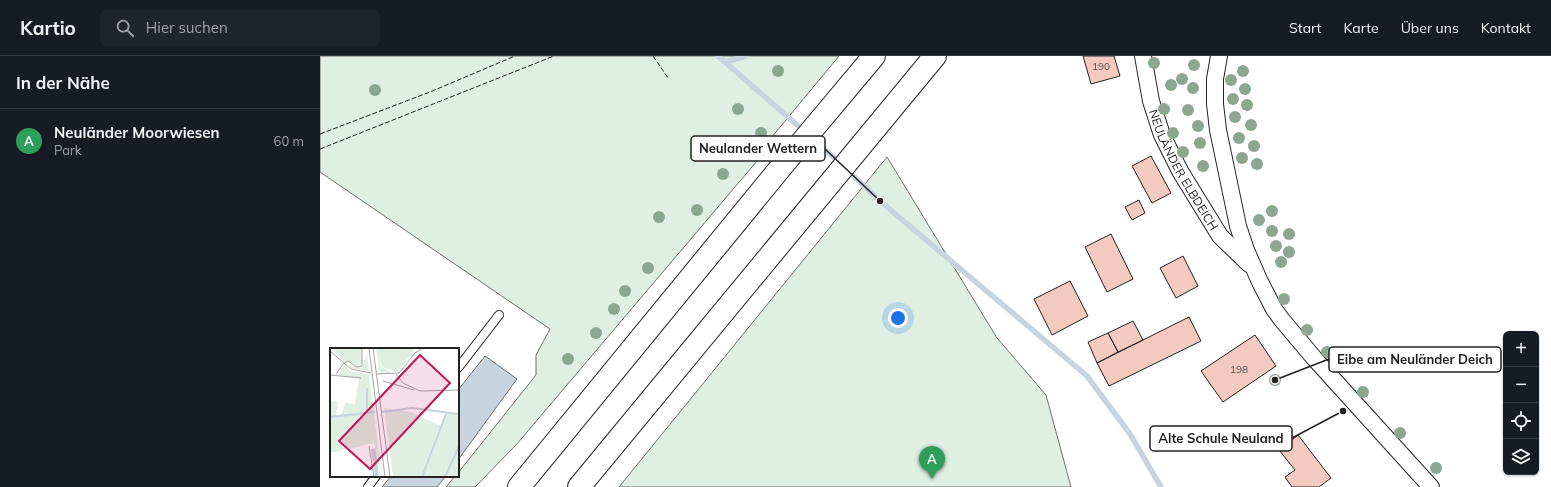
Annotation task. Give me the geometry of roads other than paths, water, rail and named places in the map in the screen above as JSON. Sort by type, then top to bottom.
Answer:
[{"type":"highway","points":[[519,487],[874,56]]},
{"type":"highway","points":[[579,487],[935,56]]},
{"type":"street","name":"NEULÄNDER ELBDEICH","points":[[1143,56],[1151,101],[1162,135],[1180,171],[1220,236],[1253,267]]},
{"type":"street","name":"NEULÄNDER ELBDEICH","points":[[1219,56],[1215,79],[1215,104],[1218,130],[1238,226],[1253,267],[1274,309],[1282,320],[1314,358],[1431,487]]},
{"type":"lane","points":[[459,367],[499,315]]},
{"type":"lane","points":[[368,487],[375,477]]},
{"type":"waterway","points":[[718,56],[805,132]]},
{"type":"waterway","points":[[725,62],[746,56]]},
{"type":"waterway","points":[[812,138],[841,164]]},
{"type":"waterway","points":[[847,170],[880,201],[1087,376],[1130,434],[1161,487]]},
{"type":"place","name":"Neulander Wettern","points":[[880,201]]},
{"type":"place","name":"Eibe am Neuländer Deich","points":[[1275,380]]},
{"type":"place","name":"Alte Schule Neuland","points":[[1343,411]]},
{"type":"place","name":"Neuländer Moorwiesen","points":[[932,479]]}]
